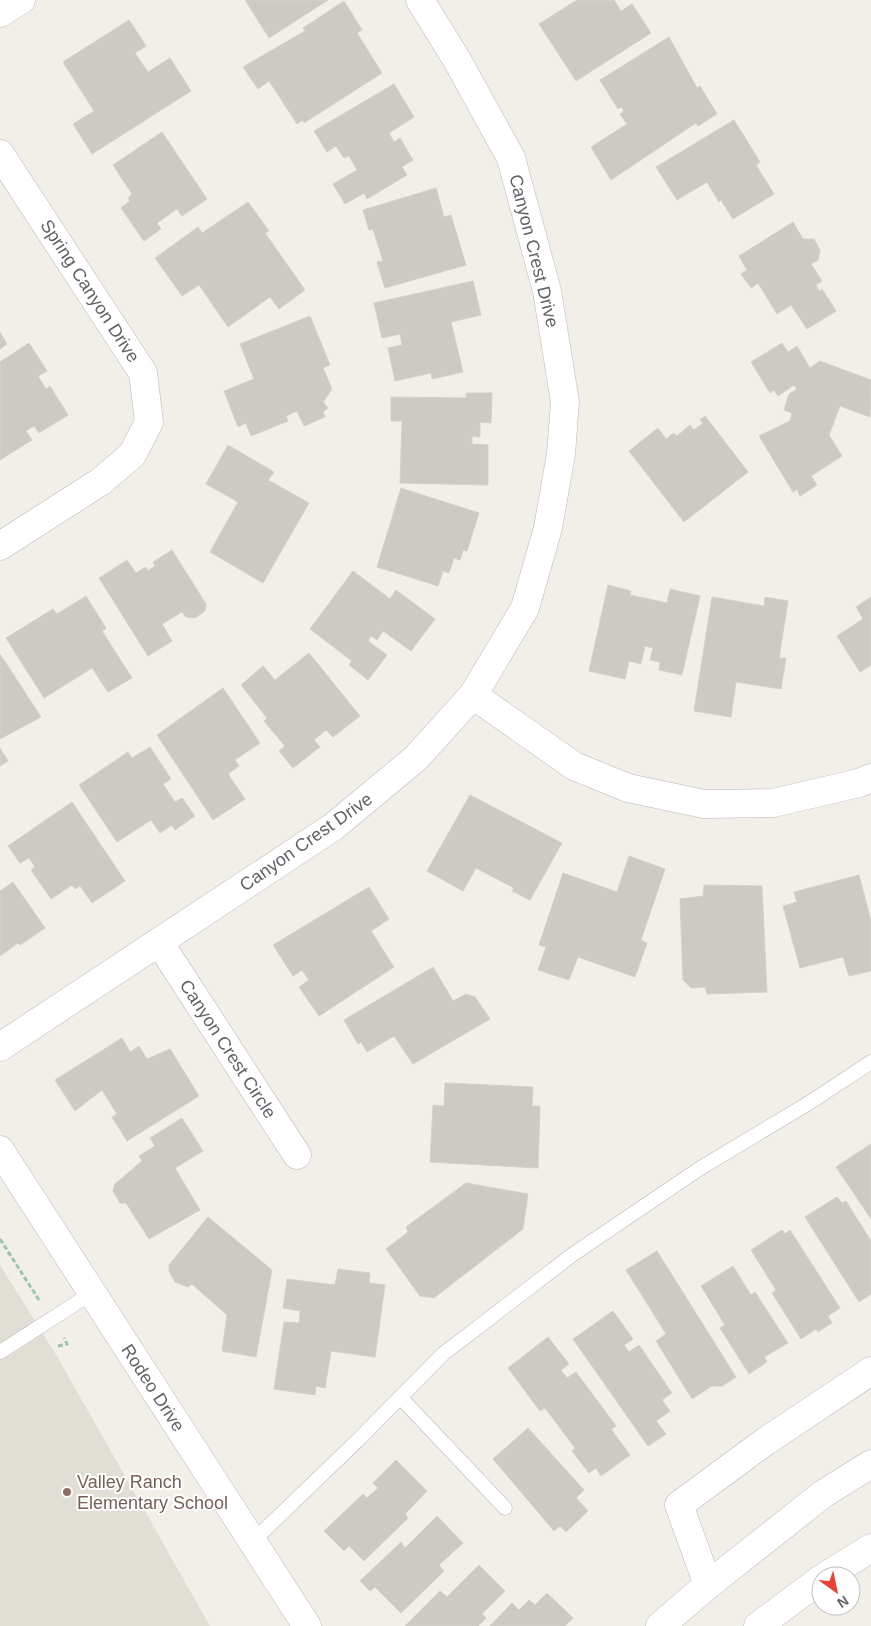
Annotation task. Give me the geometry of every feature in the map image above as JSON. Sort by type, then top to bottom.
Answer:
[{"type":"street","points":[[0,13],[21,0]]},
{"type":"street","name":"Canyon Crest Drive","points":[[0,1047],[333,827],[416,758],[473,695],[525,608],[548,528],[561,454],[565,402],[547,291],[511,158],[457,60],[420,0]]},
{"type":"street","name":"Spring Canyon Drive","points":[[0,154],[144,373],[149,422],[132,455],[100,482],[0,546]]},
{"type":"street","points":[[473,695],[574,766],[628,788],[704,804],[774,803],[859,783],[871,778]]},
{"type":"street","name":"Canyon Crest Circle","points":[[159,942],[297,1155]]},
{"type":"street","name":"Rodeo Drive","points":[[0,1150],[307,1626]]},
{"type":"street","points":[[708,1585],[679,1505],[766,1441],[871,1371]]},
{"type":"street","points":[[660,1626],[708,1585],[823,1494],[871,1464]]},
{"type":"street","points":[[842,1566],[871,1548]]},
{"type":"street","points":[[758,1626],[811,1586]]},
{"type":"lane","points":[[252,1542],[443,1354],[572,1255],[699,1169],[809,1103],[871,1062]]},
{"type":"lane","points":[[0,1352],[92,1293]]},
{"type":"lane","points":[[400,1397],[505,1508]]},
{"type":"path","points":[[0,1239],[67,1344]]},
{"type":"shaded area","name":"Valley Ranch Elementary School","points":[[0,1265],[58,1358],[210,1626],[0,1626]]},
{"type":"building","points":[[245,0],[328,0],[269,38]]},
{"type":"building","points":[[577,0],[614,0],[621,11],[632,4],[651,33],[576,81],[539,24]]},
{"type":"building","points":[[344,1],[362,30],[357,33],[382,73],[304,123],[303,120],[297,124],[269,81],[258,89],[243,67],[305,31],[303,28]]},
{"type":"building","points":[[129,20],[146,46],[135,53],[148,72],[170,58],[191,91],[92,154],[73,124],[94,111],[63,62]]},
{"type":"building","points":[[669,37],[697,88],[700,86],[717,114],[698,126],[696,123],[611,180],[591,147],[627,124],[620,114],[624,111],[621,107],[618,109],[600,80]]},
{"type":"building","points":[[394,84],[414,117],[389,133],[394,142],[400,138],[413,160],[402,167],[407,175],[367,199],[364,193],[345,204],[333,184],[357,170],[349,156],[344,158],[336,146],[327,152],[314,131]]},
{"type":"building","points":[[734,120],[760,162],[756,165],[774,194],[733,219],[721,200],[719,202],[707,182],[677,200],[656,167]]},
{"type":"building","points":[[162,132],[207,199],[182,216],[177,209],[157,223],[161,229],[144,241],[121,208],[130,201],[128,198],[132,194],[113,165]]},
{"type":"building","points":[[436,188],[444,217],[451,215],[466,265],[385,288],[377,262],[383,261],[373,229],[369,230],[363,210]]},
{"type":"building","points":[[248,202],[269,231],[265,233],[305,290],[279,309],[270,297],[228,327],[199,285],[182,296],[155,258],[198,227],[202,233]]},
{"type":"building","points":[[793,222],[803,239],[814,239],[820,250],[818,260],[811,264],[822,281],[816,285],[819,291],[822,289],[836,311],[807,329],[791,305],[777,314],[758,283],[751,288],[741,274],[747,270],[739,256]]},
{"type":"building","points":[[473,281],[481,315],[451,322],[463,372],[432,379],[431,373],[395,381],[388,348],[402,345],[400,334],[382,338],[374,303]]},
{"type":"building","points":[[310,316],[330,365],[323,368],[332,389],[323,402],[328,408],[323,412],[325,417],[304,426],[297,411],[286,416],[288,421],[251,436],[246,423],[238,427],[224,391],[254,379],[240,344]]},
{"type":"building","points":[[0,332],[7,344],[0,349]]},
{"type":"building","points":[[29,343],[47,371],[38,376],[46,389],[50,386],[68,415],[39,433],[34,426],[26,431],[32,440],[0,460],[0,362]]},
{"type":"building","points":[[782,343],[788,352],[797,346],[810,368],[820,361],[871,380],[870,417],[840,406],[829,435],[842,456],[811,476],[817,485],[800,496],[797,489],[793,492],[759,436],[790,421],[792,413],[784,410],[789,394],[797,389],[794,385],[778,396],[774,390],[770,393],[751,362]]},
{"type":"building","points":[[466,393],[492,393],[491,423],[480,422],[480,437],[472,436],[472,444],[488,445],[488,485],[400,483],[402,421],[391,421],[391,397],[466,398]]},
{"type":"building","points":[[705,416],[748,472],[684,522],[629,451],[658,428],[666,439],[674,433],[677,436],[690,425],[694,430],[703,423],[700,420]]},
{"type":"building","points":[[228,445],[274,472],[268,480],[309,503],[263,583],[210,552],[238,502],[206,484]]},
{"type":"building","points":[[401,488],[479,513],[467,551],[463,550],[460,560],[454,558],[449,573],[443,571],[438,586],[377,567]]},
{"type":"building","points":[[172,550],[206,604],[205,611],[195,618],[186,617],[182,612],[162,624],[172,641],[148,656],[99,578],[127,560],[136,573],[146,567],[148,571],[155,566],[153,562]]},
{"type":"building","points":[[353,571],[390,599],[396,590],[435,619],[411,651],[383,631],[377,640],[371,636],[368,641],[387,655],[368,680],[349,665],[352,661],[310,629]]},
{"type":"building","points":[[608,585],[631,591],[630,595],[667,603],[670,589],[700,596],[682,675],[659,670],[660,662],[650,660],[653,648],[645,646],[641,664],[629,661],[625,679],[589,671]]},
{"type":"building","points":[[86,596],[106,628],[102,631],[132,678],[108,692],[92,668],[44,698],[6,638],[53,609],[57,614]]},
{"type":"building","points":[[712,597],[764,606],[765,597],[788,601],[779,658],[786,658],[781,689],[736,682],[731,717],[694,711]]},
{"type":"building","points":[[871,597],[871,665],[860,672],[837,636],[863,619],[856,607]]},
{"type":"building","points":[[309,653],[360,716],[333,737],[326,730],[314,740],[320,747],[293,768],[279,751],[285,746],[264,721],[267,718],[241,685],[263,666],[275,680]]},
{"type":"building","points":[[0,654],[41,717],[0,739]]},
{"type":"building","points":[[223,688],[260,743],[235,760],[239,766],[228,774],[245,799],[213,820],[157,735]]},
{"type":"building","points":[[150,747],[171,779],[163,784],[175,802],[182,798],[195,816],[175,830],[172,825],[160,833],[151,820],[117,842],[79,785],[128,752],[132,758]]},
{"type":"building","points":[[0,748],[8,761],[0,766]]},
{"type":"building","points":[[470,795],[562,843],[530,900],[512,891],[514,888],[476,868],[463,891],[427,871]]},
{"type":"building","points":[[72,802],[125,881],[92,903],[80,886],[75,889],[72,885],[51,899],[31,870],[35,867],[29,858],[20,863],[8,846]]},
{"type":"building","points":[[629,856],[665,869],[641,940],[647,943],[635,977],[578,957],[569,980],[538,970],[546,947],[539,945],[563,873],[617,892]]},
{"type":"building","points":[[859,875],[871,921],[871,971],[849,976],[843,957],[800,968],[783,906],[797,902],[794,892]]},
{"type":"building","points":[[13,882],[45,928],[20,945],[18,943],[0,956],[0,891]]},
{"type":"building","points":[[704,885],[762,886],[767,992],[707,994],[705,987],[691,988],[683,980],[680,899],[703,896]]},
{"type":"building","points":[[369,887],[389,919],[371,931],[394,967],[319,1016],[299,987],[309,980],[302,970],[293,976],[273,945]]},
{"type":"building","points":[[433,967],[453,1001],[466,994],[475,997],[490,1019],[413,1064],[394,1036],[367,1052],[361,1042],[358,1044],[344,1020]]},
{"type":"building","points":[[122,1038],[130,1052],[139,1046],[147,1059],[170,1049],[199,1096],[127,1141],[112,1117],[117,1114],[102,1090],[75,1111],[55,1080]]},
{"type":"building","points":[[445,1083],[533,1087],[532,1106],[540,1106],[538,1168],[430,1162],[433,1105],[444,1106]]},
{"type":"building","points":[[182,1118],[203,1151],[175,1168],[200,1210],[149,1239],[126,1203],[120,1203],[113,1191],[115,1184],[142,1161],[139,1156],[155,1146],[150,1138]]},
{"type":"building","points":[[871,1144],[871,1219],[836,1167]]},
{"type":"building","points":[[466,1183],[528,1194],[523,1229],[434,1298],[420,1296],[386,1249],[408,1232],[406,1227]]},
{"type":"building","points":[[837,1197],[842,1203],[846,1201],[871,1241],[871,1294],[859,1302],[805,1217]]},
{"type":"building","points":[[208,1217],[272,1270],[256,1357],[222,1351],[227,1315],[192,1284],[188,1287],[175,1282],[169,1271],[169,1265]]},
{"type":"building","points":[[782,1230],[785,1234],[790,1230],[840,1308],[828,1316],[832,1323],[818,1332],[816,1329],[801,1339],[772,1293],[776,1290],[751,1250]]},
{"type":"building","points":[[657,1251],[736,1377],[722,1386],[712,1386],[692,1399],[656,1341],[666,1334],[626,1270]]},
{"type":"building","points":[[733,1266],[751,1295],[755,1292],[788,1343],[764,1357],[767,1362],[749,1374],[720,1328],[725,1325],[701,1286]]},
{"type":"building","points":[[338,1269],[370,1273],[369,1283],[385,1285],[375,1357],[331,1351],[325,1388],[316,1386],[315,1395],[274,1389],[284,1322],[299,1323],[300,1311],[283,1308],[287,1279],[335,1285]]},
{"type":"building","points":[[613,1311],[633,1339],[624,1345],[629,1352],[639,1345],[672,1393],[662,1400],[670,1411],[656,1421],[666,1434],[648,1446],[573,1339]]},
{"type":"building","points":[[548,1337],[569,1364],[561,1370],[567,1378],[576,1372],[616,1426],[611,1429],[630,1455],[601,1476],[596,1468],[589,1473],[572,1451],[575,1448],[545,1408],[540,1411],[508,1368]]},
{"type":"building","points":[[528,1428],[584,1490],[576,1498],[588,1511],[566,1532],[560,1526],[554,1531],[493,1459]]},
{"type":"building","points":[[396,1460],[427,1491],[405,1514],[408,1518],[364,1561],[349,1546],[344,1551],[324,1531],[363,1494],[367,1498],[378,1488],[373,1483]]},
{"type":"building","points":[[437,1516],[463,1543],[439,1565],[444,1571],[401,1613],[375,1587],[370,1591],[360,1581],[401,1542],[405,1548]]},
{"type":"building","points":[[479,1565],[505,1591],[482,1614],[486,1618],[478,1626],[405,1626],[440,1591],[447,1597]]},
{"type":"building","points":[[547,1593],[573,1618],[565,1626],[490,1626],[512,1603],[519,1610],[529,1600],[535,1605]]},
{"type":"place","name":"Valley Ranch Elementary School","points":[[67,1492]]}]
